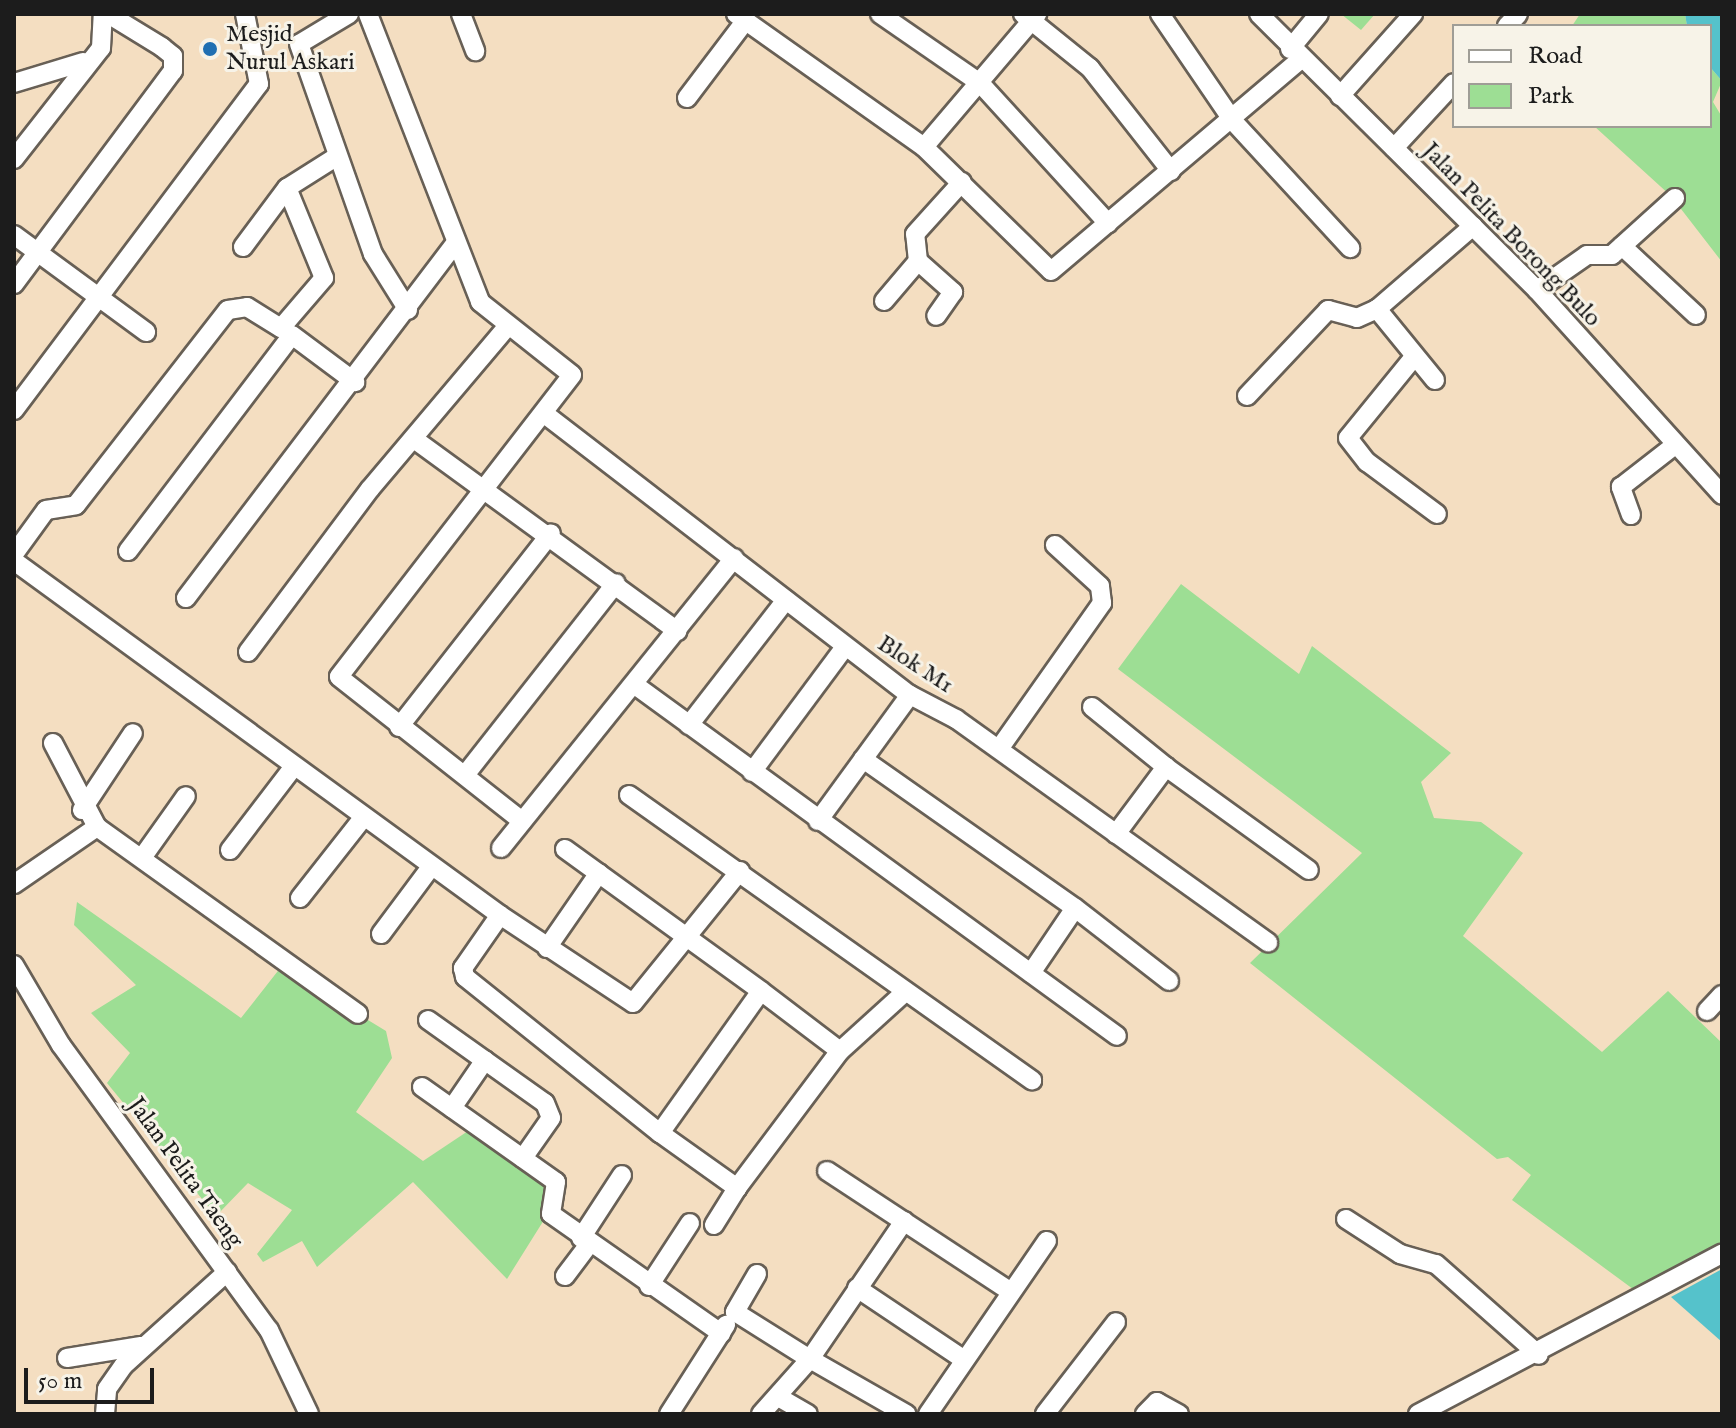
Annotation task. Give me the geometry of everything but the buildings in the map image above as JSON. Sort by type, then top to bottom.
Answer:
[{"type":"street","points":[[14,159],[83,62],[106,38],[106,14]]},
{"type":"street","points":[[14,284],[173,71],[173,56],[106,14]]},
{"type":"street","points":[[14,410],[259,84],[245,14]]},
{"type":"street","points":[[349,14],[298,40],[336,157],[373,254],[408,310]]},
{"type":"street","points":[[368,14],[454,245],[480,302],[506,328],[571,370],[571,381],[490,488],[341,670],[348,688],[522,821]]},
{"type":"street","points":[[461,14],[475,51]]},
{"type":"street","points":[[880,14],[980,83],[1108,223]]},
{"type":"street","points":[[1160,14],[1233,121],[1350,248]]},
{"type":"street","name":"Jalan Pelita Borong Bulo","points":[[1259,14],[1537,290],[1675,445],[1720,488]]},
{"type":"street","points":[[687,98],[741,17],[924,147],[1051,271],[1233,121],[1296,54],[1319,14]]},
{"type":"street","points":[[1340,96],[1413,14]]},
{"type":"street","points":[[924,147],[980,83],[1031,16],[1090,68],[1171,171]]},
{"type":"street","points":[[14,83],[83,62]]},
{"type":"street","points":[[1394,148],[1452,85]]},
{"type":"street","points":[[243,247],[287,188],[336,157]]},
{"type":"street","points":[[936,316],[953,292],[918,261],[913,237],[962,182]]},
{"type":"street","points":[[14,554],[46,510],[76,505],[228,310],[247,307],[281,328],[324,278],[287,188]]},
{"type":"street","points":[[1537,290],[1579,259],[1608,257],[1675,198]]},
{"type":"street","points":[[1247,396],[1328,310],[1357,318],[1377,309],[1473,226]]},
{"type":"street","points":[[14,235],[146,332]]},
{"type":"street","points":[[186,598],[355,382],[454,245]]},
{"type":"street","points":[[1622,246],[1696,315]]},
{"type":"street","points":[[884,301],[918,261]]},
{"type":"street","points":[[1377,309],[1435,380]]},
{"type":"street","points":[[248,652],[414,439],[506,328]]},
{"type":"street","points":[[128,551],[292,335],[355,382]]},
{"type":"street","points":[[1414,357],[1348,438],[1367,462],[1437,514]]},
{"type":"street","name":"Blok M1","points":[[546,415],[910,695],[999,749],[1268,942]]},
{"type":"street","points":[[414,439],[490,488],[677,631]]},
{"type":"street","points":[[1631,515],[1621,487],[1675,445]]},
{"type":"street","points":[[399,727],[551,533]]},
{"type":"street","points":[[999,749],[1102,603],[1100,586],[1055,545]]},
{"type":"street","points":[[501,848],[734,558]]},
{"type":"street","points":[[14,561],[292,769],[547,948],[633,1003],[740,871]]},
{"type":"street","points":[[465,775],[616,583]]},
{"type":"street","points":[[689,725],[786,600]]},
{"type":"street","points":[[752,772],[845,647]]},
{"type":"street","points":[[635,685],[1117,1036]]},
{"type":"street","points":[[818,821],[910,695]]},
{"type":"street","points":[[1092,707],[1166,767],[1309,870]]},
{"type":"street","points":[[82,810],[133,733]]},
{"type":"street","points":[[53,743],[82,810],[97,827],[144,855],[358,1014]]},
{"type":"street","points":[[863,759],[1075,908],[1169,981]]},
{"type":"street","points":[[1116,834],[1166,767]]},
{"type":"street","points":[[230,850],[292,769]]},
{"type":"street","points":[[629,795],[1032,1080]]},
{"type":"street","points":[[144,855],[186,796]]},
{"type":"street","points":[[300,898],[363,818]]},
{"type":"street","points":[[14,884],[97,827]]},
{"type":"street","points":[[565,849],[688,936],[840,1051]]},
{"type":"street","points":[[381,934],[431,867]]},
{"type":"street","points":[[547,948],[599,873]]},
{"type":"street","points":[[1031,973],[1075,908]]},
{"type":"street","points":[[500,915],[463,968],[465,977],[660,1133],[737,1188]]},
{"type":"street","name":"Jalan Pelita Taeng","points":[[14,965],[61,1045],[290,1363],[309,1414]]},
{"type":"street","points":[[660,1133],[761,991]]},
{"type":"street","points":[[714,1225],[737,1188],[840,1051],[905,992]]},
{"type":"street","points":[[1707,1011],[1722,995]]},
{"type":"street","points":[[428,1020],[485,1060],[551,1113],[523,1158]]},
{"type":"street","points":[[452,1108],[485,1060]]},
{"type":"street","points":[[422,1087],[558,1184],[550,1212],[585,1241],[721,1333]]},
{"type":"street","points":[[827,1171],[1011,1292]]},
{"type":"street","points":[[565,1276],[622,1175]]},
{"type":"street","points":[[1346,1219],[1400,1254],[1436,1264],[1539,1355]]},
{"type":"street","points":[[761,1414],[780,1398],[810,1359],[904,1221]]},
{"type":"street","points":[[649,1286],[690,1223]]},
{"type":"street","points":[[928,1414],[1047,1241]]},
{"type":"street","points":[[1418,1414],[1539,1355],[1722,1254]]},
{"type":"street","points":[[105,1414],[107,1389],[141,1346],[227,1272]]},
{"type":"street","points":[[669,1414],[757,1274]]},
{"type":"street","points":[[857,1288],[963,1359]]},
{"type":"street","points":[[735,1312],[906,1414]]},
{"type":"street","points":[[1045,1414],[1116,1322]]},
{"type":"street","points":[[67,1358],[141,1346]]},
{"type":"street","points":[[780,1398],[808,1414]]},
{"type":"street","points":[[1145,1414],[1157,1402],[1179,1414]]},
{"type":"green space","points":[[1341,14],[1375,14],[1361,30]]},
{"type":"green space","points":[[1580,14],[1685,14],[1687,24],[1573,24]]},
{"type":"green space","points":[[1712,69],[1722,81],[1713,102],[1722,117],[1722,262],[1671,196],[1596,128],[1712,128]]},
{"type":"green space","points":[[1181,584],[1299,674],[1312,646],[1451,753],[1421,782],[1434,818],[1481,822],[1523,853],[1463,936],[1602,1052],[1668,991],[1722,1043],[1722,1249],[1633,1289],[1512,1200],[1531,1175],[1508,1157],[1497,1159],[1250,963],[1362,853],[1118,669]]},
{"type":"green space","points":[[77,902],[241,1018],[281,967],[386,1031],[392,1058],[356,1112],[423,1161],[474,1127],[564,1188],[507,1279],[413,1182],[317,1267],[302,1241],[263,1262],[257,1254],[292,1210],[248,1183],[216,1216],[107,1083],[130,1053],[91,1013],[136,985],[74,925]]},
{"type":"water","points":[[1685,14],[1722,14],[1722,81],[1712,69],[1712,24],[1687,24]]},
{"type":"water","points":[[1722,1269],[1722,1342],[1671,1297]]},
{"type":"place","name":"Mesjid Nurul Askari","points":[[210,49]]}]
